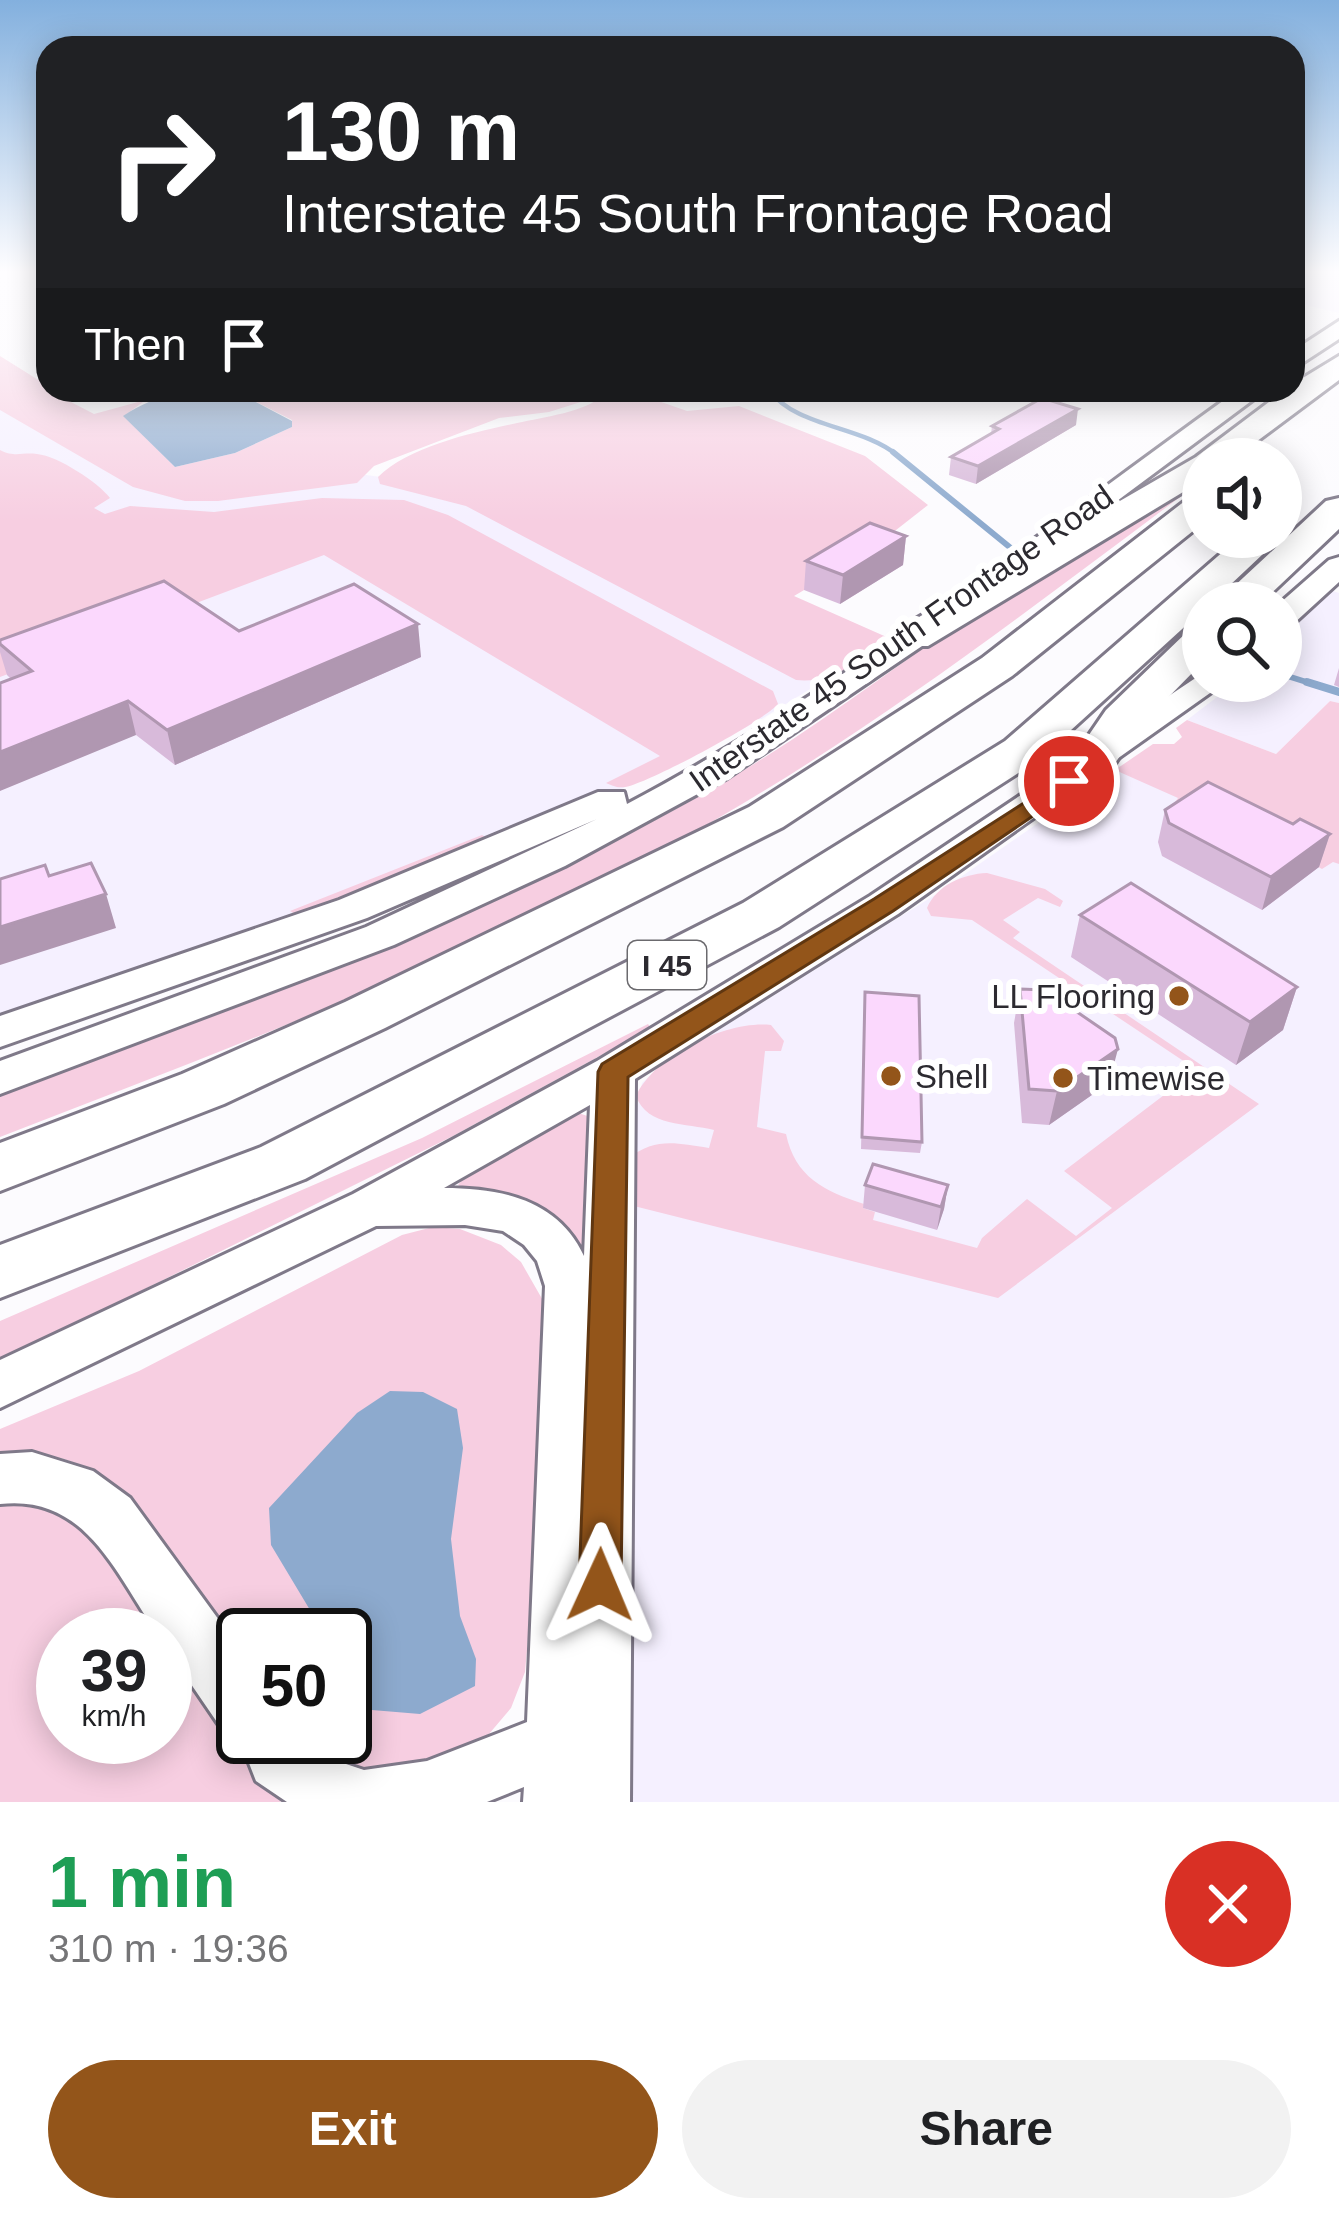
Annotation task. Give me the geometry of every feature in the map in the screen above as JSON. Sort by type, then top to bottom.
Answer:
[{"type":"highway","points":[[1305,390],[1339,365]]},
{"type":"highway","points":[[1239,438],[1288,402]]},
{"type":"highway","points":[[1292,438],[1339,403]]},
{"type":"highway","points":[[1302,502],[1339,470]]},
{"type":"highway","points":[[914,637],[1182,477]]},
{"type":"highway","points":[[1261,582],[1339,508]]},
{"type":"highway","name":"I 45","points":[[0,1168],[203,1089],[604,900],[766,817],[997,668],[1182,523]]},
{"type":"highway","name":"I 45","points":[[0,1272],[283,1163],[760,915],[1022,751],[1238,558]]},
{"type":"highway","points":[[1090,767],[1122,719],[1182,660]]},
{"type":"main road","name":"Interstate 45 South Frontage Road","points":[[0,1078],[380,936],[552,858],[716,771],[914,637],[1237,402]]},
{"type":"main road","points":[[1302,599],[1339,566]]},
{"type":"main road","points":[[0,1385],[370,1207],[613,1072],[884,905],[1182,702]]},
{"type":"main road","points":[[0,1033],[435,876],[817,703]]},
{"type":"main road","points":[[556,1802],[578,1733],[613,1072]]},
{"type":"main road","points":[[370,1207],[494,1207],[534,1226],[566,1265],[578,1733],[597,1802]]},
{"type":"main road","points":[[0,1479],[50,1478],[81,1491],[110,1516],[216,1667]]},
{"type":"main road","points":[[284,1766],[326,1790],[363,1802],[427,1794],[578,1733]]},
{"type":"shaded area","points":[[0,356],[36,378],[36,402],[71,402],[94,414],[143,402],[124,416],[175,467],[235,453],[292,427],[292,420],[257,402],[581,402],[549,412],[499,418],[374,466],[357,483],[218,501],[185,501],[133,487],[0,410]]},
{"type":"shaded area","points":[[0,381],[173,488],[337,471],[439,485],[789,595],[891,639],[760,720],[565,817],[0,1026]]},
{"type":"shaded area","points":[[594,402],[661,402],[687,411],[739,406],[865,456],[928,505],[868,552],[794,596],[891,639],[835,674],[796,680],[466,506],[380,484],[378,477],[391,466],[443,442]]},
{"type":"shaded area","points":[[0,450],[46,456],[77,471],[110,498],[94,508],[105,514],[130,506],[214,512],[322,498],[404,500],[448,515],[773,691],[778,704],[679,764],[637,783],[615,786],[606,783],[660,756],[324,555],[0,677]]},
{"type":"shaded area","points":[[1182,491],[966,655],[845,739],[634,865],[367,991],[0,1137],[0,1096],[373,951],[646,825],[768,755],[964,619],[1073,551]]},
{"type":"shaded area","points":[[1333,591],[1339,593],[1339,703],[1330,701],[1276,754],[1187,720],[1211,702],[1302,702],[1302,620]]},
{"type":"shaded area","points":[[1330,701],[1339,703],[1339,864],[1333,862],[1322,869],[1291,852],[1171,808],[1178,798],[1115,770],[1153,744],[1174,744],[1182,737],[1176,728],[1187,720],[1276,754]]},
{"type":"shaded area","points":[[1120,766],[1339,844],[1339,1802],[623,1802],[626,1169],[642,1083],[658,1068],[935,895]]},
{"type":"shaded area","points":[[482,835],[489,839],[302,918],[290,911]]},
{"type":"shaded area","points":[[987,873],[1045,889],[1063,901],[1060,907],[1038,898],[1003,920],[1020,932],[1013,938],[1259,1104],[998,1298],[626,1204],[627,1159],[657,1145],[709,1148],[714,1130],[669,1122],[649,1113],[636,1096],[645,1081],[675,1054],[714,1034],[771,1025],[784,1041],[781,1051],[765,1051],[757,1127],[786,1134],[804,1172],[836,1194],[864,1204],[863,1208],[875,1212],[873,1220],[977,1248],[982,1238],[1027,1199],[1076,1236],[1112,1208],[1064,1171],[1197,1070],[972,920],[931,916],[927,908],[944,887],[960,878]]},
{"type":"shaded area","points":[[648,1024],[651,1028],[453,1136],[0,1361],[0,1321],[422,1138]]},
{"type":"shaded area","points":[[578,1113],[594,1118],[592,1263],[458,1185],[468,1173]]},
{"type":"shaded area","points":[[433,1227],[460,1229],[501,1245],[521,1262],[545,1304],[525,1672],[511,1708],[489,1734],[440,1762],[381,1772],[328,1764],[372,1764],[372,1608],[216,1608],[216,1620],[125,1497],[68,1460],[36,1455],[0,1458],[0,1429],[139,1371],[402,1235]]},
{"type":"shaded area","points":[[0,1495],[44,1498],[87,1523],[146,1608],[36,1608],[36,1764],[192,1764],[192,1675],[216,1709],[216,1764],[254,1764],[281,1802],[0,1802]]},
{"type":"water","points":[[149,402],[256,402],[292,421],[292,427],[235,453],[175,467],[123,416]]},
{"type":"water","points":[[390,1391],[423,1392],[457,1409],[463,1448],[451,1539],[460,1616],[476,1659],[475,1686],[420,1714],[372,1710],[372,1608],[309,1608],[271,1545],[269,1508],[357,1413]]},
{"type":"building","points":[[1035,402],[1078,409],[978,466],[951,457],[999,429],[992,426]]},
{"type":"building","points":[[870,523],[906,536],[843,575],[806,561]]},
{"type":"building","points":[[164,581],[239,631],[354,584],[418,624],[167,730],[128,701],[0,752],[0,683],[32,671],[0,640]]},
{"type":"building","points":[[1208,782],[1293,824],[1300,819],[1330,834],[1271,877],[1169,823],[1165,810]]},
{"type":"building","points":[[91,863],[106,894],[0,927],[0,879],[45,865],[49,876]]},
{"type":"building","points":[[1131,883],[1297,987],[1250,1022],[1080,915]]},
{"type":"building","points":[[1020,989],[1045,990],[1115,1038],[1118,1049],[1057,1091],[1029,1089]]},
{"type":"building","name":"Shell","points":[[865,992],[919,996],[922,1142],[862,1137]]},
{"type":"building","points":[[873,1164],[948,1185],[941,1207],[865,1185]]},
{"type":"waterway","points":[[781,402],[895,454]]},
{"type":"waterway","points":[[895,454],[1012,549]]},
{"type":"waterway","points":[[1302,681],[1316,685]]},
{"type":"waterway","points":[[1307,682],[1339,692]]},
{"type":"place","name":"LL Flooring","points":[[1179,996]]},
{"type":"place","name":"Shell","points":[[891,1076]]},
{"type":"place","name":"Timewise","points":[[1063,1078]]},
{"type":"route","points":[[600,1585],[613,1072],[884,905],[1069,781]]}]
